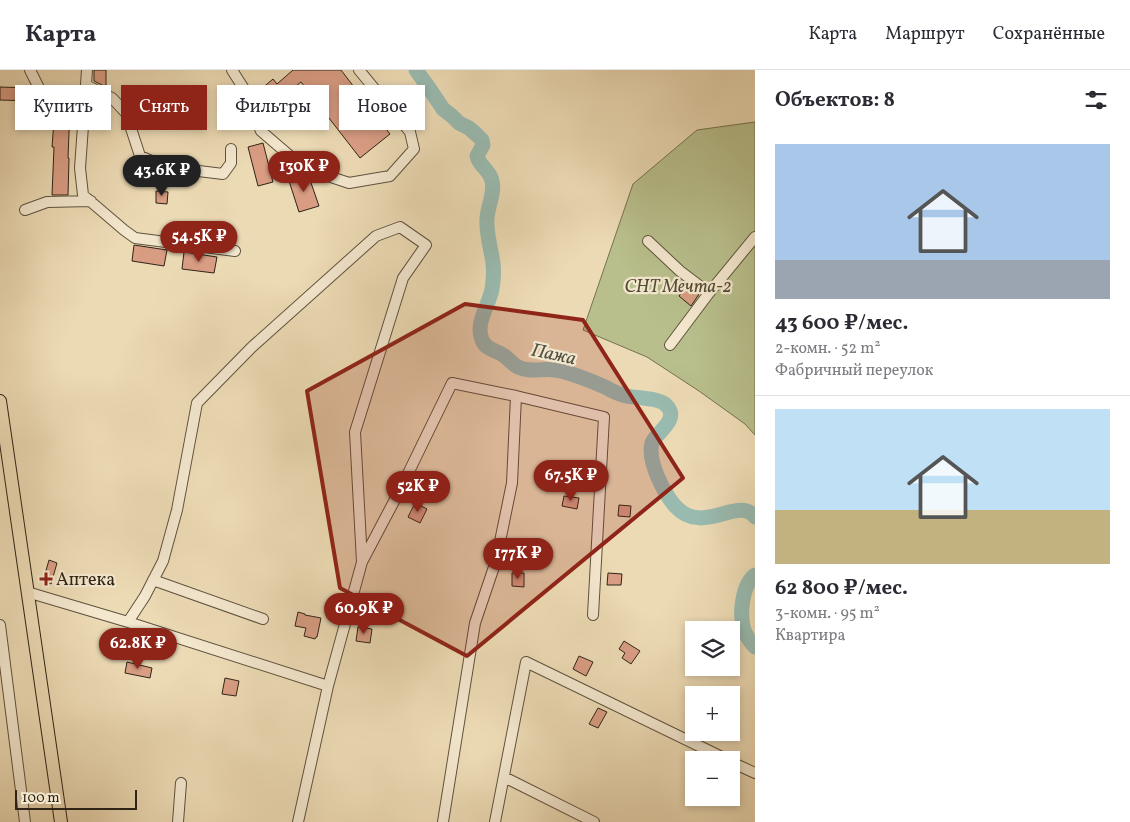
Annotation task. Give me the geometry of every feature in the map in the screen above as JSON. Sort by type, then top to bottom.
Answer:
[{"type":"main road","points":[[0,401],[61,822]]},
{"type":"street","points":[[30,70],[38,85]]},
{"type":"street","points":[[86,85],[87,70]]},
{"type":"street","points":[[232,70],[244,89],[262,131],[304,168],[349,183],[390,176],[414,149],[410,132],[359,70]]},
{"type":"street","points":[[111,98],[126,113],[140,156],[166,167],[223,174],[231,162],[231,149]]},
{"type":"street","points":[[83,130],[80,168],[82,195],[124,230],[135,238],[235,251]]},
{"type":"street","points":[[25,210],[47,202],[91,202]]},
{"type":"street","points":[[128,622],[145,596],[163,561],[177,510],[197,402],[252,347],[376,236],[400,227],[426,245],[403,278],[355,432],[362,562]]},
{"type":"street","points":[[670,345],[709,293],[755,237]]},
{"type":"street","points":[[648,241],[680,271],[709,293]]},
{"type":"street","points":[[298,822],[328,686],[362,562],[400,490],[452,383],[604,417],[593,615]]},
{"type":"street","points":[[443,822],[475,623],[496,562],[512,483],[516,396]]},
{"type":"street","points":[[153,580],[263,619]]},
{"type":"street","points":[[27,592],[328,686]]},
{"type":"street","points":[[0,625],[25,822]]},
{"type":"street","points":[[495,822],[526,662],[709,751]]},
{"type":"street","points":[[740,766],[755,773]]},
{"type":"street","points":[[504,777],[594,822]]},
{"type":"street","points":[[178,822],[182,783]]},
{"type":"highlighted area","points":[[465,304],[583,320],[683,478],[467,656],[340,588],[307,391]]},
{"type":"green space","name":"СНТ Мечта-2","points":[[755,122],[755,435],[745,424],[647,357],[583,330],[633,184],[697,130]]},
{"type":"building","points":[[94,70],[106,70],[106,85],[94,81]]},
{"type":"building","points":[[293,70],[341,70],[352,85],[339,85],[339,130],[387,130],[390,134],[360,158],[329,118],[329,85],[303,85],[301,82],[297,85],[266,85],[273,79],[277,84]]},
{"type":"building","points":[[0,87],[15,87],[15,100],[0,100]]},
{"type":"building","points":[[53,130],[69,130],[68,195],[52,195],[54,147],[52,147]]},
{"type":"building","points":[[263,143],[273,182],[258,186],[248,147]]},
{"type":"building","points":[[304,175],[309,177],[319,206],[299,212],[289,181]]},
{"type":"building","points":[[156,191],[168,192],[167,204],[156,203]]},
{"type":"building","points":[[134,245],[167,250],[164,266],[132,261]]},
{"type":"building","points":[[184,252],[217,257],[214,273],[182,269]]},
{"type":"building","points":[[688,285],[699,294],[691,306],[679,296]]},
{"type":"building","points":[[428,474],[446,483],[438,498],[420,489]]},
{"type":"building","points":[[564,496],[579,498],[577,509],[562,506]]},
{"type":"building","points":[[415,503],[427,509],[420,523],[408,517]]},
{"type":"building","points":[[619,505],[631,506],[630,517],[618,516]]},
{"type":"building","points":[[49,560],[57,563],[51,584],[43,581]]},
{"type":"building","points":[[512,573],[524,573],[524,587],[512,586]]},
{"type":"building","points":[[608,573],[622,574],[621,585],[607,585]]},
{"type":"building","points":[[298,612],[321,618],[315,639],[304,636],[306,628],[295,626]]},
{"type":"building","points":[[358,627],[372,629],[370,643],[356,641]]},
{"type":"building","points":[[624,641],[640,651],[631,664],[622,658],[625,653],[619,649]]},
{"type":"building","points":[[579,656],[593,662],[586,676],[573,669]]},
{"type":"building","points":[[127,662],[152,668],[150,678],[125,673]]},
{"type":"building","points":[[225,678],[239,681],[236,696],[222,694]]},
{"type":"building","points":[[598,708],[607,712],[598,728],[589,724]]},
{"type":"waterway","name":"Пажа","points":[[416,70],[443,109],[482,140],[483,145],[477,156],[491,177],[493,186],[487,222],[493,261],[493,280],[492,289],[481,320],[480,333],[484,343],[523,369],[561,371],[623,395],[663,403],[670,410],[671,416],[666,426],[652,443],[652,459],[662,485],[675,506],[686,514],[697,518],[739,510],[748,511],[755,517]]},
{"type":"waterway","name":"Пажа","points":[[755,575],[744,593],[742,609],[744,630],[755,647]]},
{"type":"place","name":"Аптека","points":[[46,579]]}]
